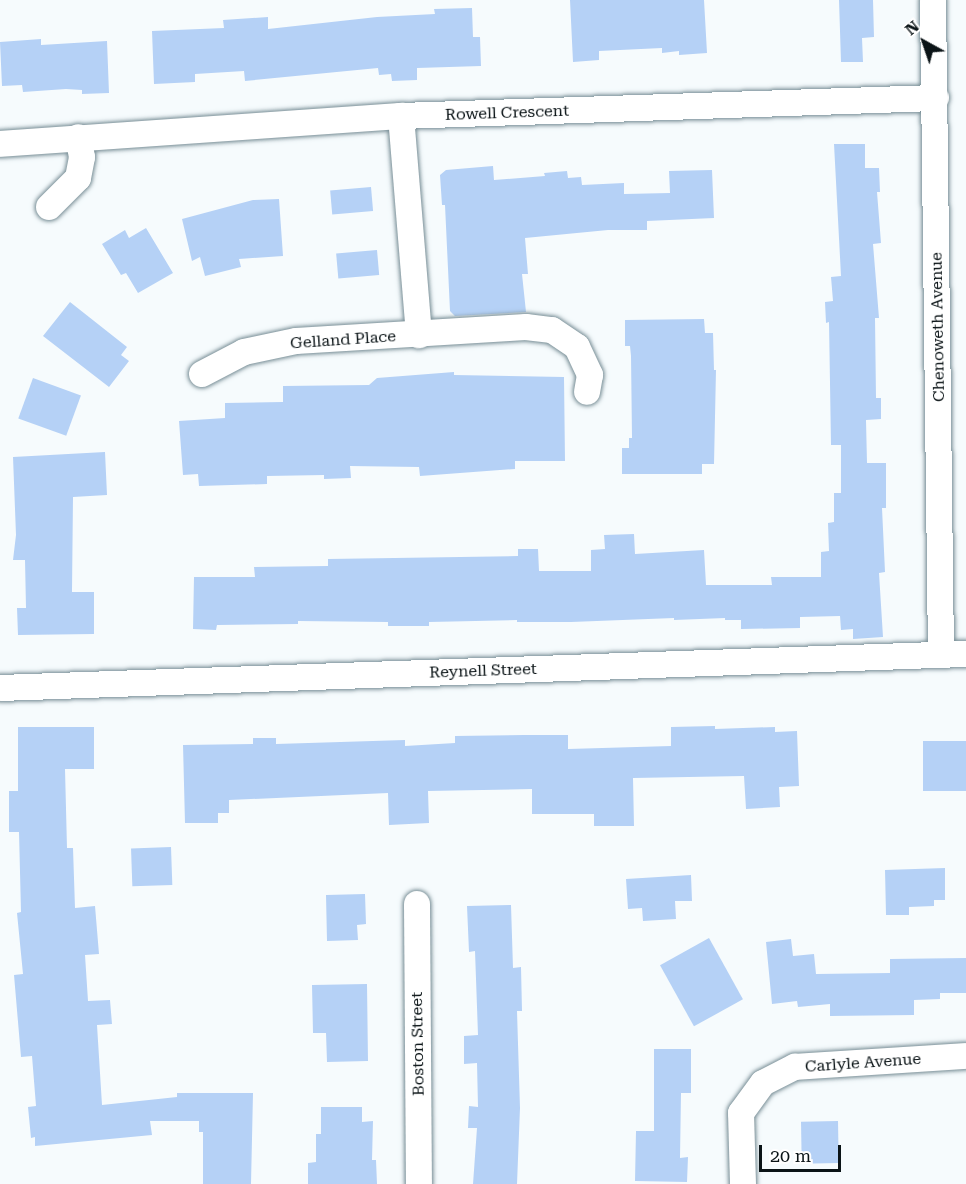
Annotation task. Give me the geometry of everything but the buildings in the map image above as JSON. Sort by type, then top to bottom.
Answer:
[{"type":"street","name":"Chenoweth Avenue","points":[[933,0],[954,654]]},
{"type":"street","name":"Rowell Crescent","points":[[0,144],[401,116],[936,98]]},
{"type":"street","name":"Gelland Place","points":[[401,116],[419,335]]},
{"type":"street","points":[[49,207],[78,178],[82,157],[78,137]]},
{"type":"street","name":"Gelland Place","points":[[202,374],[244,352],[296,341],[526,327],[552,330],[577,347],[590,375],[586,392]]},
{"type":"street","name":"Reynell Street","points":[[0,688],[954,654]]},
{"type":"street","name":"Boston Street","points":[[417,904],[419,1184]]},
{"type":"street","name":"Carlyle Avenue","points":[[742,1184],[741,1113],[763,1083],[795,1067],[966,1056]]}]
